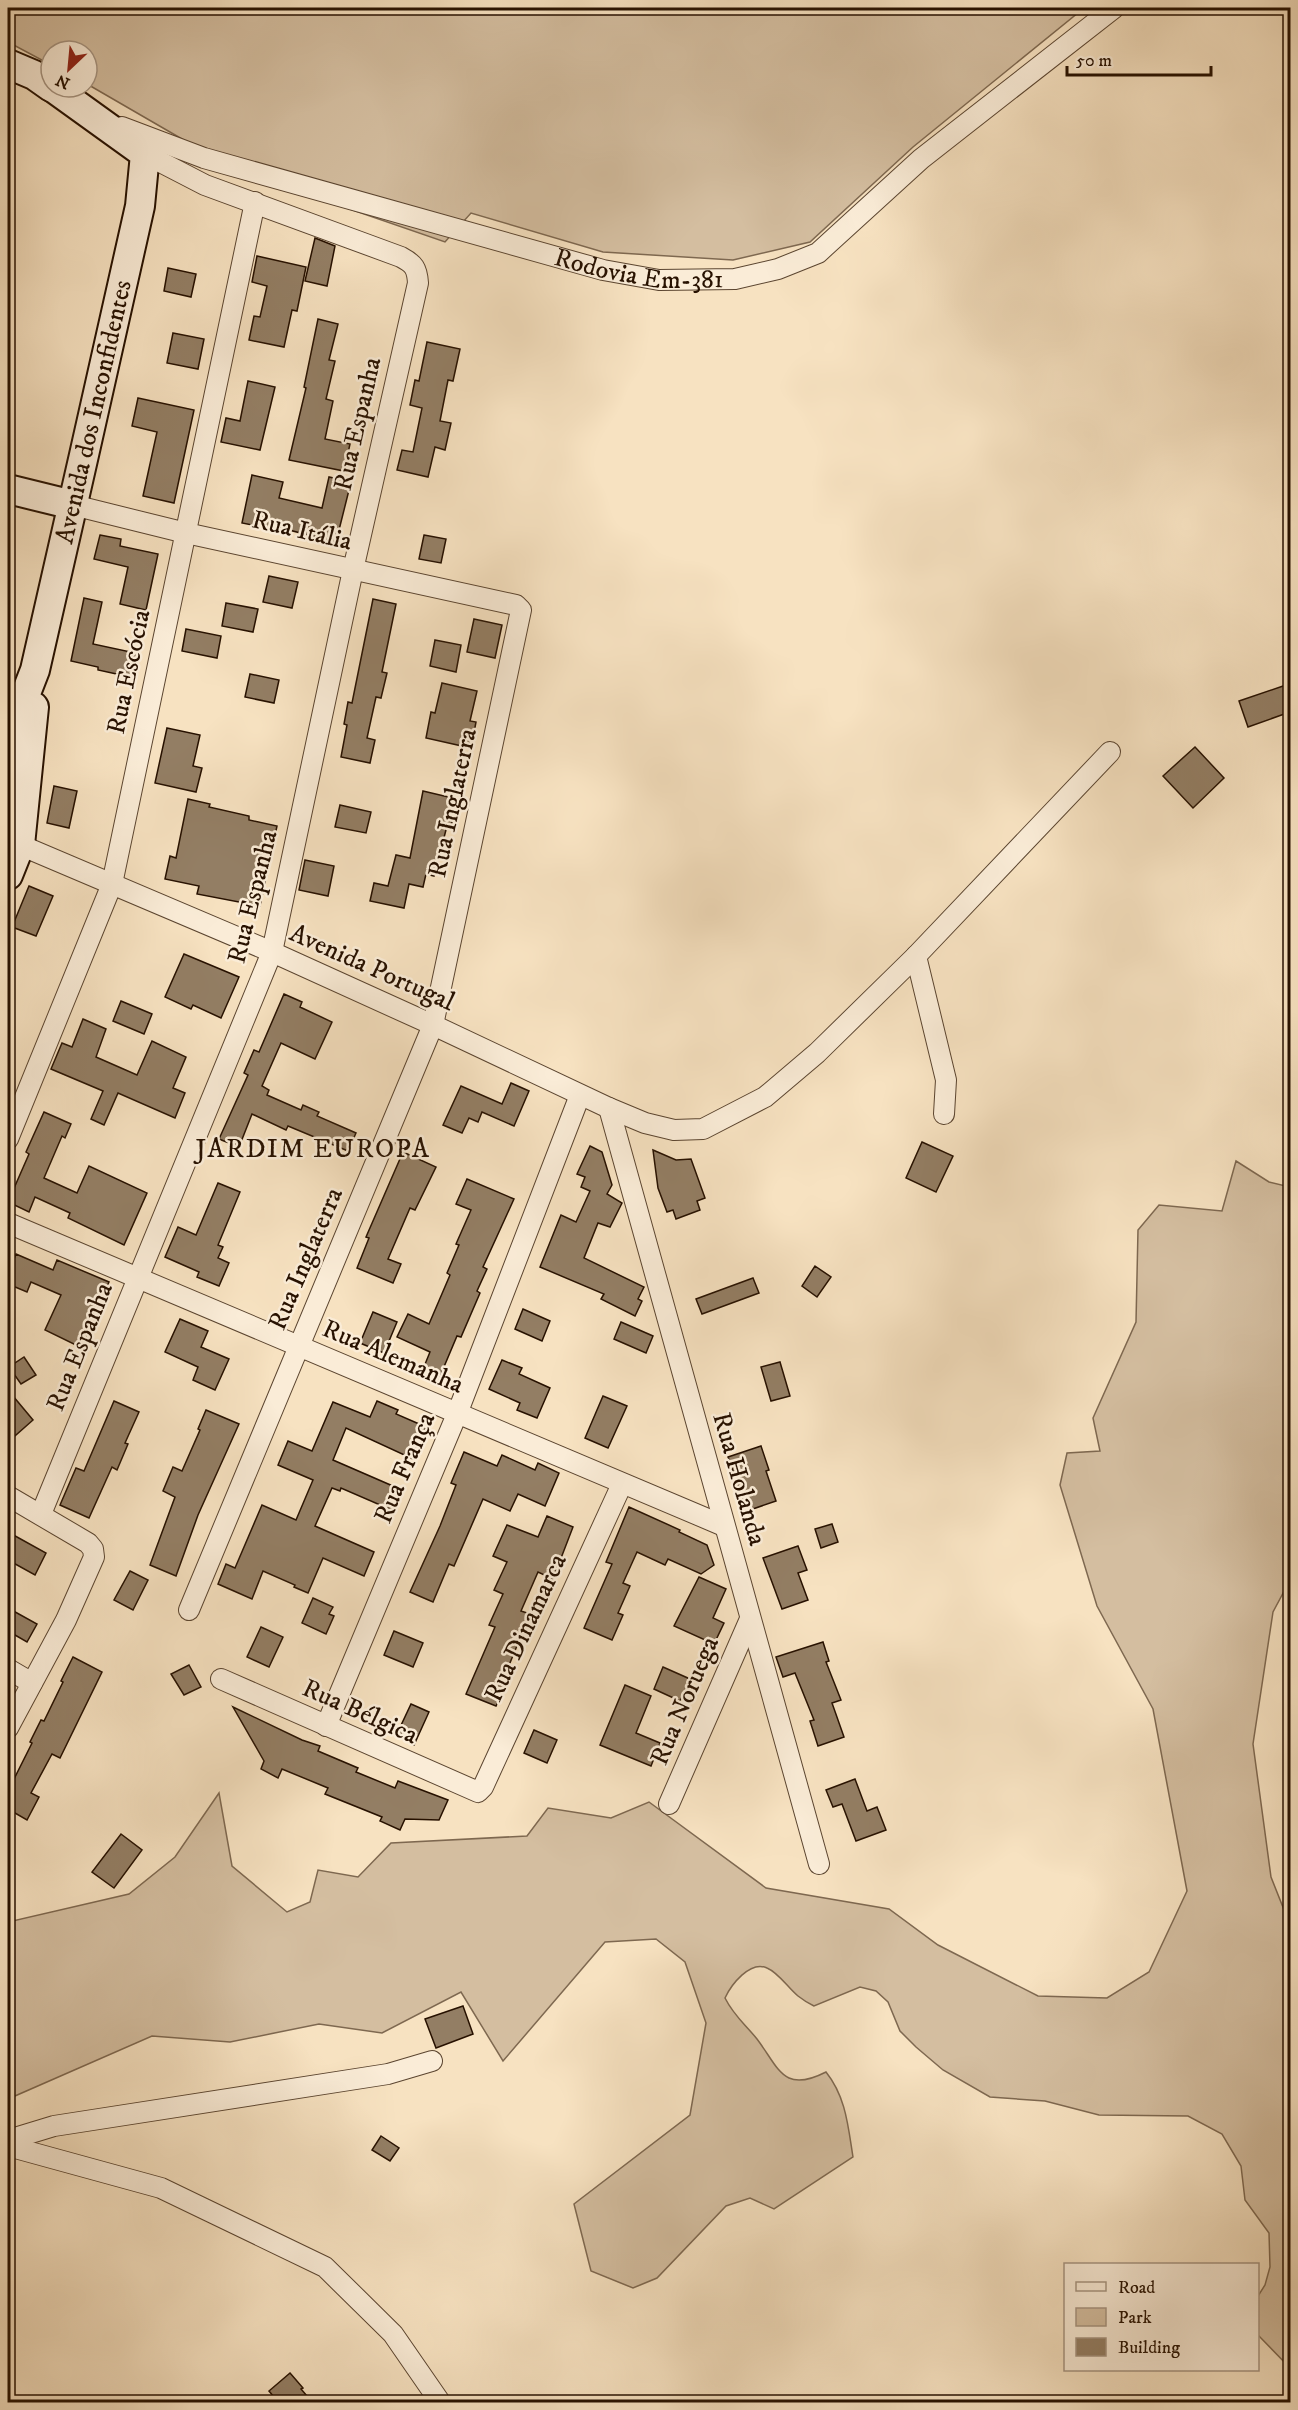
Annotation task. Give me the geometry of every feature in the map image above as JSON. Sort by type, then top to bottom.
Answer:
[{"type":"street","name":"Rodovia Em-381","points":[[94,116],[204,158],[603,270],[659,280],[735,279],[778,269],[818,253],[921,159],[1114,8]]},
{"type":"street","name":"Rodovia Em-381","points":[[8,64],[39,79]]},
{"type":"street","name":"Rodovia Em-381","points":[[69,99],[145,154]]},
{"type":"street","points":[[145,154],[205,185],[255,202]]},
{"type":"street","name":"Avenida dos Inconfidentes","points":[[8,758],[16,719],[35,670],[73,505],[140,206],[145,154]]},
{"type":"street","name":"Rua Espanha","points":[[40,1514],[272,952],[352,570],[418,283],[418,272],[414,264],[401,257],[255,202]]},
{"type":"street","name":"Rua Escócia","points":[[8,1139],[112,884],[255,202]]},
{"type":"street","points":[[8,489],[73,505]]},
{"type":"street","name":"Rua Itália","points":[[73,505],[186,533],[520,607]]},
{"type":"street","name":"Rua Inglaterra","points":[[189,1610],[433,1025],[521,613],[520,607]]},
{"type":"street","name":"Avenida dos Inconfidentes","points":[[8,875],[20,846],[33,726],[35,670]]},
{"type":"street","points":[[944,1114],[946,1080],[916,956],[1110,752]]},
{"type":"street","name":"Avenida Portugal","points":[[20,846],[272,952],[609,1108],[645,1123],[674,1130],[703,1129],[765,1097],[817,1053],[916,956]]},
{"type":"street","name":"Rua França","points":[[326,1726],[457,1414],[580,1095]]},
{"type":"street","name":"Rua Holanda","points":[[609,1108],[819,1864]]},
{"type":"street","name":"Rua Alemanha","points":[[8,1223],[724,1526]]},
{"type":"street","name":"Rua Dinamarca","points":[[478,1792],[483,1787],[622,1484]]},
{"type":"street","points":[[8,1496],[88,1543],[93,1549],[94,1557],[66,1620],[8,1728]]},
{"type":"street","name":"Rua Noruega","points":[[669,1804],[750,1619]]},
{"type":"street","points":[[8,1669],[32,1683]]},
{"type":"street","name":"Rua Bélgica","points":[[221,1679],[478,1792]]},
{"type":"street","points":[[8,2140],[54,2126],[388,2074],[432,2061]]},
{"type":"street","points":[[8,2146],[161,2188],[326,2267],[393,2334],[440,2403]]},
{"type":"green space","points":[[8,8],[1084,8],[913,147],[810,242],[733,260],[603,252],[471,213],[445,242],[312,196],[201,150],[99,91],[99,39],[39,39],[39,59],[8,42]]},
{"type":"green space","points":[[1236,1161],[1269,1182],[1290,1187],[1290,1580],[1273,1612],[1253,1744],[1271,1877],[1290,1925],[1290,2368],[1259,2336],[1259,2294],[1265,2285],[1270,2267],[1269,2233],[1245,2200],[1241,2166],[1222,2134],[1188,2116],[1099,2115],[1045,2101],[990,2097],[943,2070],[916,2047],[900,2031],[888,2002],[876,1991],[860,1987],[814,2006],[798,1996],[776,1973],[761,1966],[754,1967],[742,1975],[725,1998],[784,2075],[800,2080],[826,2072],[842,2102],[853,2157],[774,2209],[750,2198],[726,2206],[657,2278],[633,2288],[591,2271],[574,2204],[690,2115],[706,2023],[685,1962],[656,1939],[605,1942],[503,2061],[461,1992],[382,2033],[319,2024],[230,2042],[152,2036],[8,2099],[8,1922],[129,1894],[175,1857],[219,1793],[232,1866],[287,1912],[310,1902],[318,1870],[358,1877],[391,1843],[527,1836],[548,1808],[611,1818],[649,1802],[766,1888],[889,1909],[938,1945],[1038,1996],[1107,1998],[1149,1972],[1187,1891],[1153,1709],[1097,1606],[1060,1485],[1067,1453],[1100,1451],[1093,1418],[1136,1322],[1138,1230],[1159,1205],[1222,1211]]},
{"type":"building","points":[[315,238],[335,246],[327,286],[305,281]]},
{"type":"building","points":[[257,256],[306,267],[297,311],[292,310],[284,347],[249,340],[254,316],[260,317],[267,286],[252,282]]},
{"type":"building","points":[[168,268],[196,274],[191,297],[164,291]]},
{"type":"building","points":[[318,319],[338,324],[329,360],[335,361],[326,399],[333,401],[325,439],[350,444],[344,471],[289,460],[306,388],[304,387]]},
{"type":"building","points":[[173,333],[204,339],[198,369],[167,363]]},
{"type":"building","points":[[427,342],[460,349],[453,381],[448,380],[440,421],[451,423],[445,450],[435,447],[428,477],[397,470],[402,450],[413,452],[422,408],[410,405],[415,380],[419,381]]},
{"type":"building","points":[[248,381],[275,387],[260,450],[221,442],[226,418],[240,421]]},
{"type":"building","points":[[138,398],[194,410],[174,503],[143,496],[157,432],[132,426]]},
{"type":"building","points":[[252,475],[283,482],[279,498],[322,508],[329,477],[351,482],[336,542],[273,526],[272,529],[242,523]]},
{"type":"building","points":[[100,535],[121,539],[120,546],[158,554],[146,610],[120,604],[128,567],[94,559]]},
{"type":"building","points":[[424,535],[446,539],[441,563],[419,559]]},
{"type":"building","points":[[269,576],[298,582],[292,608],[263,602]]},
{"type":"building","points":[[84,598],[102,602],[93,644],[140,654],[135,678],[71,661]]},
{"type":"building","points":[[373,599],[396,604],[382,672],[387,673],[381,698],[376,697],[367,738],[375,740],[370,763],[341,757],[347,725],[344,724],[348,702],[352,703]]},
{"type":"building","points":[[226,603],[258,609],[253,632],[222,626]]},
{"type":"building","points":[[474,619],[502,625],[495,658],[467,652]]},
{"type":"building","points":[[186,629],[221,636],[217,658],[182,651]]},
{"type":"building","points":[[435,640],[461,645],[456,672],[430,666]]},
{"type":"building","points":[[250,674],[279,680],[274,703],[245,697]]},
{"type":"building","points":[[442,683],[477,691],[470,721],[476,722],[471,748],[426,738],[431,712],[435,713]]},
{"type":"building","points":[[1286,685],[1290,699],[1290,712],[1248,727],[1239,701]]},
{"type":"building","points":[[167,728],[200,735],[193,766],[202,768],[196,792],[155,783]]},
{"type":"building","points":[[1195,747],[1224,778],[1193,808],[1163,776]]},
{"type":"building","points":[[54,786],[77,791],[69,828],[47,823]]},
{"type":"building","points":[[423,791],[457,799],[451,827],[447,826],[434,876],[426,874],[423,887],[409,884],[404,908],[370,901],[374,883],[388,886],[396,855],[410,858]]},
{"type":"building","points":[[188,799],[210,804],[209,807],[249,816],[249,820],[277,826],[260,906],[197,894],[199,886],[165,879],[170,856],[176,858]]},
{"type":"building","points":[[340,805],[371,812],[366,833],[335,827]]},
{"type":"building","points":[[305,860],[334,866],[328,896],[299,890]]},
{"type":"building","points":[[29,886],[53,896],[36,936],[12,927]]},
{"type":"building","points":[[184,954],[239,977],[221,1018],[193,1005],[191,1009],[165,997]]},
{"type":"building","points":[[284,994],[302,1002],[300,1007],[332,1022],[315,1059],[281,1043],[262,1086],[269,1090],[267,1095],[301,1110],[303,1105],[319,1112],[317,1116],[356,1133],[348,1151],[288,1126],[286,1130],[252,1114],[239,1147],[219,1139],[248,1075],[244,1073],[254,1050],[259,1052]]},
{"type":"building","points":[[121,1001],[152,1014],[144,1034],[113,1021]]},
{"type":"building","points":[[83,1019],[106,1029],[96,1057],[137,1075],[152,1041],[186,1057],[173,1088],[185,1093],[175,1118],[118,1093],[104,1125],[91,1119],[103,1091],[51,1069],[62,1043],[72,1047]]},
{"type":"building","points":[[511,1083],[529,1091],[514,1126],[482,1112],[478,1122],[469,1118],[462,1133],[443,1125],[461,1086],[502,1104]]},
{"type":"building","points":[[44,1112],[71,1124],[65,1138],[62,1136],[44,1178],[77,1193],[89,1166],[147,1193],[124,1245],[68,1218],[70,1213],[35,1197],[29,1212],[8,1202],[29,1154],[26,1152]]},
{"type":"building","points":[[922,1142],[953,1156],[936,1192],[906,1178]]},
{"type":"building","points":[[590,1146],[602,1152],[612,1185],[607,1194],[622,1203],[610,1227],[598,1223],[584,1258],[644,1287],[638,1299],[642,1301],[635,1316],[601,1299],[604,1294],[540,1267],[561,1215],[576,1222],[590,1191],[581,1187],[585,1177],[577,1174]]},
{"type":"building","points":[[653,1150],[676,1160],[691,1159],[705,1198],[697,1201],[700,1210],[676,1219],[673,1210],[667,1212],[658,1188]]},
{"type":"building","points":[[403,1152],[436,1167],[415,1210],[410,1208],[388,1259],[401,1264],[393,1283],[357,1268],[369,1238],[366,1237]]},
{"type":"building","points":[[467,1179],[514,1199],[483,1267],[487,1269],[477,1291],[480,1293],[461,1337],[457,1336],[438,1381],[421,1374],[430,1352],[397,1337],[408,1314],[429,1324],[450,1275],[447,1273],[459,1245],[456,1244],[471,1210],[456,1204]]},
{"type":"building","points":[[218,1183],[240,1192],[218,1245],[223,1247],[218,1258],[229,1263],[219,1286],[197,1277],[199,1272],[165,1257],[178,1227],[196,1235]]},
{"type":"building","points":[[16,1254],[53,1270],[57,1260],[109,1282],[93,1318],[96,1319],[82,1348],[45,1330],[61,1295],[31,1282],[27,1292],[8,1284],[8,1274]]},
{"type":"building","points":[[815,1266],[831,1277],[817,1297],[802,1286]]},
{"type":"building","points":[[753,1278],[759,1293],[702,1314],[696,1299]]},
{"type":"building","points":[[523,1309],[550,1321],[542,1341],[515,1329]]},
{"type":"building","points":[[373,1312],[397,1322],[384,1353],[360,1343]]},
{"type":"building","points":[[180,1319],[208,1331],[201,1347],[229,1359],[215,1390],[193,1380],[198,1367],[165,1352]]},
{"type":"building","points":[[621,1322],[653,1336],[646,1353],[614,1339]]},
{"type":"building","points":[[24,1357],[36,1375],[21,1384],[9,1367]]},
{"type":"building","points":[[502,1360],[522,1368],[519,1374],[550,1388],[537,1418],[517,1410],[520,1403],[489,1389]]},
{"type":"building","points":[[780,1362],[790,1396],[771,1401],[761,1367]]},
{"type":"building","points":[[8,1390],[33,1420],[8,1442]]},
{"type":"building","points":[[603,1396],[627,1406],[608,1448],[585,1438]]},
{"type":"building","points":[[114,1401],[139,1412],[125,1443],[128,1444],[117,1470],[112,1467],[89,1518],[60,1505],[76,1468],[84,1471]]},
{"type":"building","points":[[377,1401],[398,1410],[396,1414],[426,1427],[413,1459],[346,1428],[333,1460],[402,1490],[394,1511],[341,1488],[340,1491],[332,1488],[315,1526],[374,1552],[364,1576],[323,1558],[308,1593],[263,1571],[252,1599],[218,1584],[226,1564],[235,1568],[262,1505],[296,1520],[313,1480],[278,1465],[288,1441],[312,1451],[333,1402],[370,1417]]},
{"type":"building","points":[[206,1410],[239,1424],[198,1515],[176,1576],[150,1565],[175,1497],[163,1491],[173,1467],[182,1471]]},
{"type":"building","points":[[761,1446],[776,1501],[747,1511],[728,1457]]},
{"type":"building","points":[[464,1452],[497,1466],[502,1455],[535,1470],[538,1463],[559,1473],[545,1506],[518,1494],[510,1511],[483,1499],[454,1566],[449,1564],[433,1602],[410,1592],[456,1485],[451,1483]]},
{"type":"building","points":[[629,1507],[707,1545],[714,1565],[701,1574],[668,1559],[665,1565],[637,1552],[623,1583],[630,1586],[618,1613],[623,1615],[612,1640],[584,1628],[612,1564],[606,1562]]},
{"type":"building","points":[[547,1516],[573,1527],[553,1579],[538,1572],[521,1611],[530,1614],[503,1680],[507,1682],[496,1706],[466,1694],[495,1627],[489,1625],[503,1594],[494,1590],[507,1562],[493,1556],[507,1525],[538,1537]]},
{"type":"building","points":[[832,1524],[838,1542],[821,1548],[815,1529]]},
{"type":"building","points":[[8,1532],[46,1553],[35,1575],[8,1560]]},
{"type":"building","points":[[798,1546],[807,1570],[798,1573],[808,1600],[782,1609],[763,1558]]},
{"type":"building","points":[[130,1571],[148,1580],[133,1610],[114,1600]]},
{"type":"building","points":[[699,1577],[726,1589],[713,1618],[724,1623],[714,1644],[674,1626]]},
{"type":"building","points":[[313,1598],[333,1607],[329,1614],[334,1616],[326,1634],[302,1623]]},
{"type":"building","points":[[8,1608],[37,1624],[27,1642],[8,1631]]},
{"type":"building","points":[[261,1627],[283,1637],[269,1667],[247,1657]]},
{"type":"building","points":[[394,1631],[423,1643],[413,1667],[384,1655]]},
{"type":"building","points":[[823,1642],[829,1661],[826,1662],[841,1700],[832,1703],[844,1737],[818,1746],[810,1721],[814,1720],[795,1673],[783,1677],[776,1657]]},
{"type":"building","points":[[73,1657],[102,1672],[60,1758],[52,1754],[31,1793],[39,1797],[27,1820],[8,1809],[8,1791],[41,1720],[44,1721],[63,1682],[61,1681]]},
{"type":"building","points":[[189,1665],[201,1687],[184,1695],[171,1674]]},
{"type":"building","points":[[663,1667],[690,1679],[680,1701],[654,1689]]},
{"type":"building","points":[[625,1685],[651,1696],[636,1733],[660,1743],[651,1766],[600,1745]]},
{"type":"building","points":[[411,1704],[429,1712],[414,1745],[396,1736]]},
{"type":"building","points":[[233,1707],[302,1740],[320,1746],[318,1751],[358,1768],[356,1772],[395,1788],[398,1781],[448,1800],[439,1820],[405,1819],[400,1830],[380,1821],[382,1817],[325,1794],[328,1788],[282,1769],[278,1778],[261,1769],[264,1761]]},
{"type":"building","points":[[534,1730],[557,1740],[547,1763],[524,1753]]},
{"type":"building","points":[[855,1779],[867,1811],[877,1807],[886,1830],[856,1841],[842,1804],[833,1807],[826,1790]]},
{"type":"building","points":[[121,1834],[142,1850],[114,1888],[92,1872]]},
{"type":"building","points":[[463,2006],[473,2034],[436,2048],[425,2019]]},
{"type":"building","points":[[381,2136],[399,2148],[390,2161],[372,2150]]},
{"type":"building","points":[[290,2373],[313,2403],[279,2403],[269,2391]]},
{"type":"district","name":"JARDIM EUROPA","points":[[313,1149]]}]
